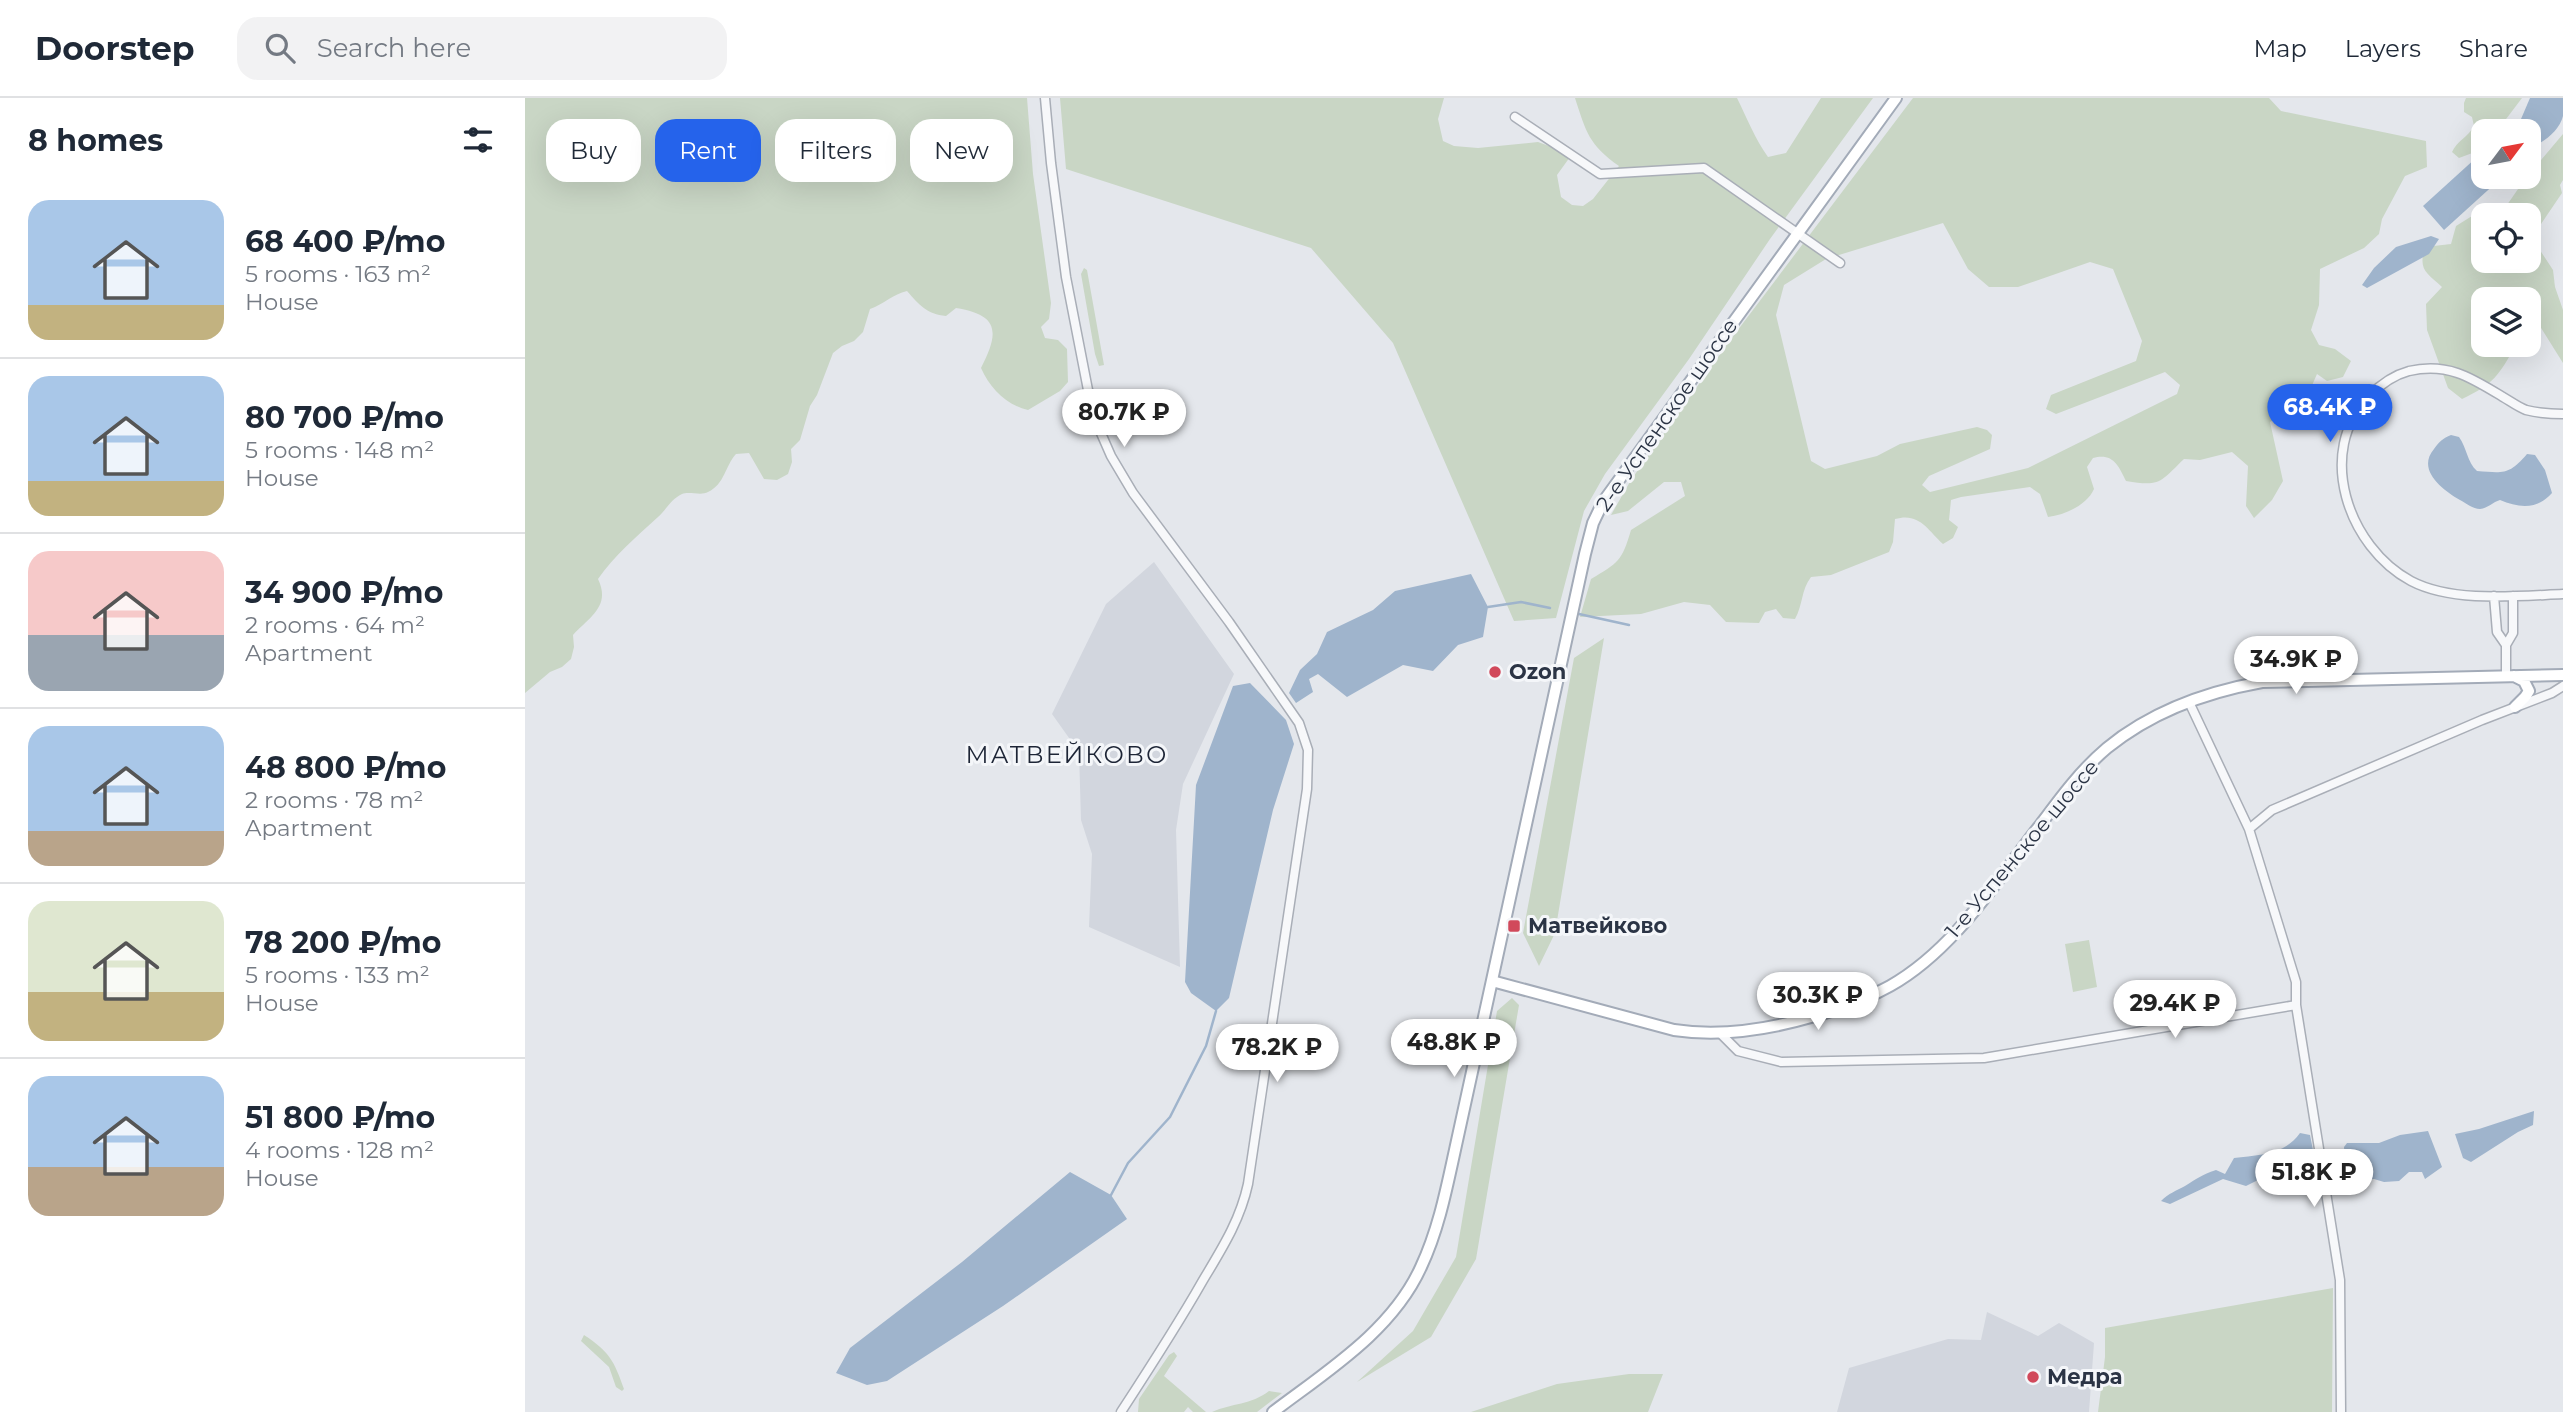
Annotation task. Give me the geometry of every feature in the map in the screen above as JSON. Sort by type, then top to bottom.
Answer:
[{"type":"main road","name":"2-е Успенское шоссе","points":[[1273,1412],[1377,1330],[1399,1304],[1420,1270],[1441,1211],[1593,523],[1603,502],[1896,98]]},
{"type":"main road","name":"1-е Успенское шоссе","points":[[1492,981],[1674,1030],[1721,1034],[1788,1024],[1830,1012],[1890,986],[1945,943],[2092,761],[2131,731],[2164,712],[2215,692],[2262,682],[2563,675]]},
{"type":"main road","points":[[2510,676],[2524,681],[2529,691],[2515,707]]},
{"type":"street","points":[[1045,98],[1066,277],[1097,424],[1111,456],[1133,494],[1282,698],[1299,723],[1308,750],[1307,789],[1245,1196],[1228,1239],[1121,1412]]},
{"type":"street","points":[[1515,117],[1600,174],[1704,168],[1840,264]]},
{"type":"street","points":[[2563,414],[2524,409],[2470,376],[2455,370],[2410,371],[2377,387],[2358,409],[2347,434],[2342,456],[2342,480],[2348,506],[2369,547],[2411,581],[2437,591],[2494,596],[2563,594]]},
{"type":"street","points":[[2494,596],[2497,632],[2506,645],[2510,676]]},
{"type":"street","points":[[2506,645],[2513,633],[2513,596]]},
{"type":"street","points":[[2249,829],[2272,810],[2552,693],[2563,686]]},
{"type":"street","points":[[2189,702],[2249,829],[2296,982],[2296,1005],[2340,1280],[2341,1412]]},
{"type":"street","points":[[1721,1034],[1738,1051],[1781,1062],[1984,1058],[2296,1005]]},
{"type":"shaded area","points":[[1154,562],[1234,674],[1183,784],[1176,830],[1180,967],[1089,927],[1092,854],[1081,820],[1079,752],[1052,714],[1106,604]]},
{"type":"shaded area","points":[[1987,1312],[2038,1336],[2059,1323],[2094,1343],[2089,1412],[1837,1412],[1849,1368],[1948,1339],[1981,1340]]},
{"type":"green space","points":[[525,98],[1027,98],[1033,174],[1051,303],[1049,319],[1041,327],[1045,338],[1058,340],[1067,349],[1068,382],[1060,391],[1028,410],[1020,408],[1000,395],[981,368],[993,335],[988,321],[981,315],[956,308],[946,316],[934,313],[920,305],[907,291],[870,309],[863,332],[854,341],[833,353],[810,406],[800,440],[791,449],[792,462],[788,474],[777,480],[764,479],[749,453],[736,454],[714,489],[705,493],[685,493],[675,499],[618,554],[598,579],[602,597],[600,604],[573,635],[571,659],[525,693]]},
{"type":"green space","points":[[1060,98],[1444,98],[1438,119],[1443,141],[1454,146],[1478,148],[1538,142],[1560,150],[1570,157],[1557,175],[1561,197],[1572,205],[1583,206],[1593,199],[1619,166],[1601,151],[1590,137],[1575,98],[1737,98],[1768,157],[1786,153],[1821,98],[1873,98],[1605,474],[1584,511],[1556,618],[1514,621],[1393,343],[1311,248],[1066,169]]},
{"type":"green space","points":[[1913,98],[2269,98],[2281,111],[2426,141],[2427,167],[2405,176],[2382,219],[2379,234],[2364,248],[2320,269],[2319,305],[2311,330],[2319,345],[2335,349],[2351,361],[2343,377],[2327,381],[2317,374],[2306,399],[2270,422],[2283,481],[2272,500],[2254,518],[2246,506],[2248,466],[2232,452],[2200,460],[2184,459],[2164,478],[2153,483],[2126,481],[2110,459],[2093,458],[2087,467],[2094,489],[2091,495],[2075,508],[2061,514],[2048,517],[2040,494],[2030,487],[1951,500],[1949,520],[1958,527],[1953,538],[1943,544],[1917,520],[1903,517],[1895,519],[1893,542],[1889,552],[1831,575],[1811,577],[1795,619],[1783,618],[1776,609],[1765,612],[1759,623],[1726,622],[1710,605],[1684,602],[1641,614],[1580,617],[1591,579],[1618,560],[1631,530],[1685,496],[1681,482],[1664,482],[1628,511],[1611,515],[1631,480],[1728,343]],"holes":[[[1943,223],[1968,269],[1989,287],[2018,287],[2090,262],[2113,269],[2142,341],[2136,361],[2051,395],[2046,409],[2056,414],[2165,372],[2180,385],[2177,394],[2028,468],[1930,492],[1922,485],[1929,476],[1990,449],[1992,435],[1977,427],[1900,444],[1877,456],[1825,469],[1811,461],[1776,315],[1784,285],[1826,259]]]},
{"type":"green space","points":[[2466,98],[2522,98],[2506,119],[2472,119],[2464,112]]},
{"type":"green space","points":[[2471,130],[2471,154],[2459,158],[2452,152]]},
{"type":"green space","points":[[2563,134],[2563,180],[2560,185],[2562,193],[2541,224],[2541,203],[2508,203],[2518,189],[2541,189],[2541,160]]},
{"type":"green space","points":[[2471,217],[2471,273],[2541,273],[2541,252],[2553,270],[2555,287],[2563,310],[2563,363],[2541,328],[2541,287],[2471,287],[2471,357],[2509,357],[2495,378],[2462,399],[2448,388],[2427,330],[2426,304],[2442,287],[2428,274],[2422,261],[2425,247],[2451,244],[2456,226]]},
{"type":"green space","points":[[1084,268],[1087,270],[1104,365],[1099,366],[1081,274]]},
{"type":"green space","points":[[1604,638],[1555,933],[1539,966],[1523,933],[1574,658]]},
{"type":"green space","points":[[2089,940],[2097,987],[2073,992],[2065,944]]},
{"type":"green space","points":[[1512,998],[1519,1005],[1476,1259],[1431,1337],[1357,1382],[1413,1331],[1456,1257],[1497,1011]]},
{"type":"green space","points":[[2333,1288],[2332,1412],[2098,1412],[2105,1357],[2105,1328]]},
{"type":"green space","points":[[584,1335],[610,1358],[624,1389],[622,1391],[616,1387],[609,1367],[581,1341]]},
{"type":"green space","points":[[1174,1352],[1177,1356],[1164,1376],[1206,1412],[1193,1412],[1188,1407],[1184,1412],[1138,1412],[1139,1399],[1169,1355]]},
{"type":"green space","points":[[1629,1374],[1663,1374],[1648,1412],[1471,1412],[1557,1384]]},
{"type":"green space","points":[[1269,1391],[1282,1393],[1257,1412],[1212,1412],[1255,1399]]},
{"type":"water","points":[[2530,98],[2563,98],[2561,121],[2550,136],[2541,142],[2541,119],[2521,119]]},
{"type":"water","points":[[2471,162],[2471,189],[2489,189],[2444,230],[2423,206]]},
{"type":"water","points":[[2431,236],[2439,239],[2429,254],[2367,288],[2362,285],[2374,268],[2396,247]]},
{"type":"water","points":[[2451,435],[2459,437],[2477,471],[2505,471],[2515,466],[2527,454],[2535,455],[2545,470],[2552,493],[2534,505],[2514,505],[2500,500],[2480,509],[2470,506],[2446,491],[2430,472],[2429,457],[2439,442]]},
{"type":"water","points":[[1471,574],[1488,607],[1483,637],[1458,645],[1433,671],[1403,665],[1347,697],[1318,674],[1309,679],[1313,692],[1296,703],[1289,693],[1300,670],[1317,654],[1327,632],[1373,610],[1395,591]]},
{"type":"water","points":[[1250,683],[1286,720],[1294,744],[1273,810],[1229,998],[1216,1011],[1191,993],[1185,982],[1196,785],[1233,686]]},
{"type":"water","points":[[2534,1111],[2533,1125],[2471,1162],[2463,1158],[2455,1134]]},
{"type":"water","points":[[2428,1131],[2442,1167],[2425,1179],[2422,1172],[2409,1172],[2399,1181],[2357,1180],[2345,1161],[2344,1147],[2347,1143],[2379,1143],[2400,1135]]},
{"type":"water","points":[[2300,1133],[2310,1135],[2316,1165],[2288,1182],[2268,1175],[2246,1186],[2223,1179],[2170,1204],[2161,1201],[2207,1173],[2216,1170],[2225,1174],[2234,1158],[2279,1150]]},
{"type":"water","points":[[1070,1172],[1111,1195],[1127,1219],[1003,1306],[887,1381],[867,1385],[836,1373],[850,1348],[962,1262]]},
{"type":"waterway","points":[[1488,607],[1521,602],[1550,608]]},
{"type":"waterway","points":[[1579,614],[1629,625]]},
{"type":"waterway","points":[[1111,1195],[1128,1163],[1170,1117],[1206,1046],[1216,1011]]},
{"type":"waterway","points":[[2299,1174],[2320,1185]]},
{"type":"waterway","points":[[2327,1185],[2357,1180]]},
{"type":"place","name":"Ozon","points":[[1495,672]]},
{"type":"place","name":"Матвейково","points":[[1514,926]]},
{"type":"place","name":"Медра","points":[[2033,1377]]},
{"type":"district","name":"МАТВЕЙКОВО","points":[[1067,755]]}]
